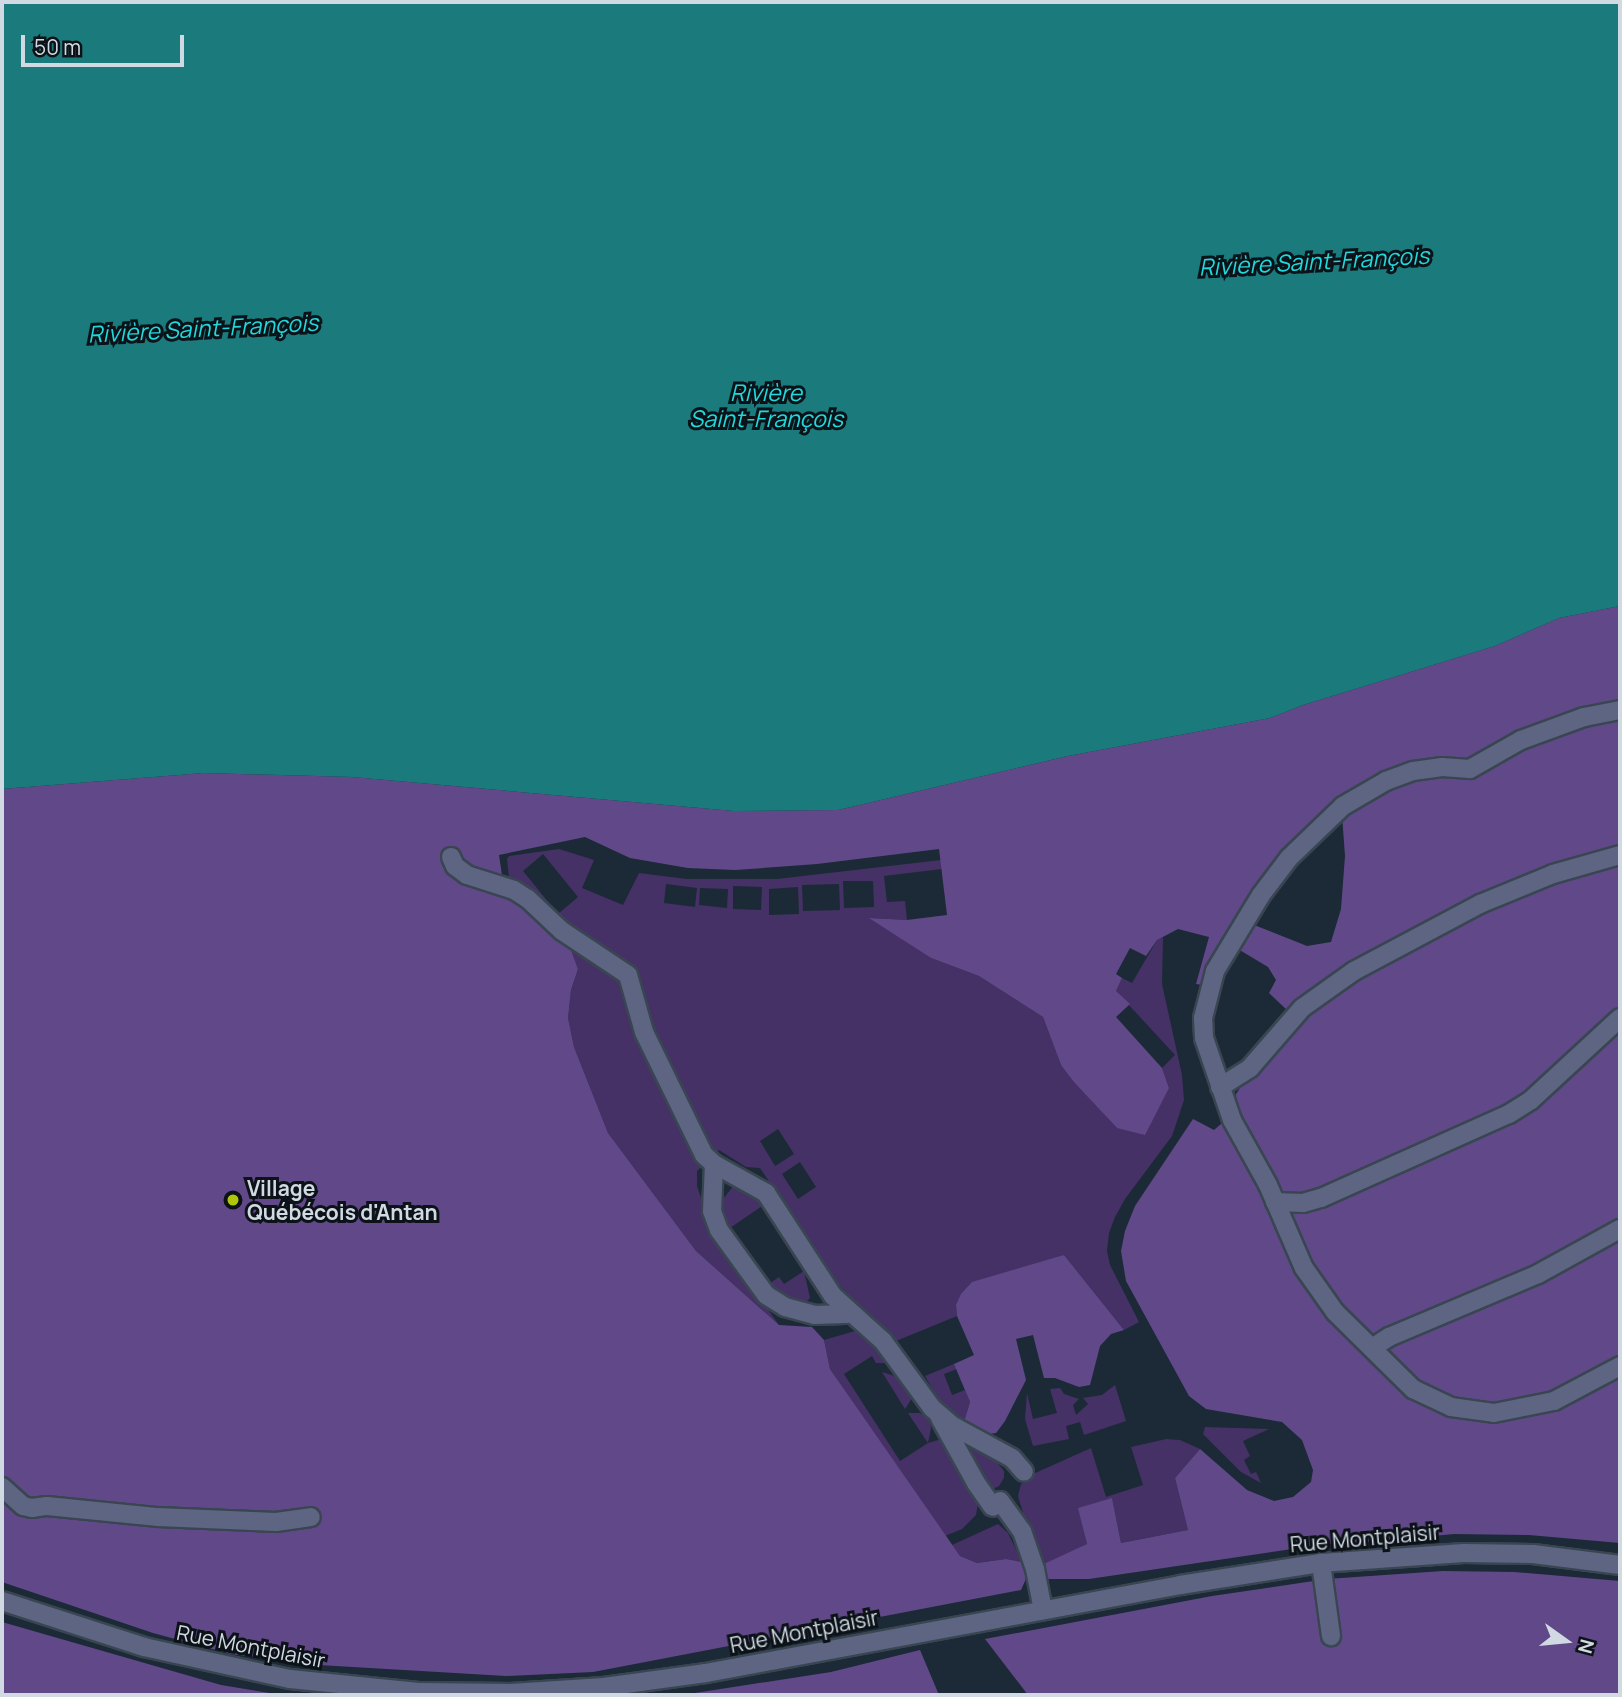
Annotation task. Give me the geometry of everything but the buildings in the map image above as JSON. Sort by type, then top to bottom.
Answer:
[{"type":"street","points":[[1620,710],[1584,718],[1521,740],[1470,769],[1413,771],[1386,781],[1343,806],[1315,831],[1261,895],[1215,971],[1204,1007],[1203,1038],[1232,1120],[1317,1289],[1413,1389],[1451,1407],[1494,1413],[1554,1401],[1620,1366]]},
{"type":"street","points":[[1220,1087],[1250,1068],[1303,1008],[1354,971],[1480,904],[1553,874],[1620,855]]},
{"type":"street","points":[[452,857],[455,866],[467,875],[495,883],[528,899],[562,931],[628,975],[634,986],[644,1032],[704,1154],[714,1164],[765,1193],[817,1273],[852,1314],[892,1351],[939,1415],[976,1483],[1022,1531],[1035,1569],[1043,1610]]},
{"type":"street","points":[[1275,1202],[1303,1203],[1321,1198],[1509,1114],[1531,1100],[1620,1018]]},
{"type":"street","points":[[714,1164],[712,1211],[719,1230],[766,1295],[785,1307],[814,1315],[852,1314]]},
{"type":"street","points":[[1372,1348],[1389,1337],[1538,1274],[1620,1229]]},
{"type":"street","points":[[939,1415],[1003,1451],[1024,1472]]},
{"type":"street","points":[[2,1487],[23,1506],[32,1508],[47,1506],[158,1517],[276,1522],[311,1517]]},
{"type":"street","name":"Rue Montplaisir","points":[[2,1601],[144,1647],[240,1670],[336,1685],[467,1693],[562,1690],[658,1680],[1321,1563],[1464,1553],[1533,1554],[1620,1565]]},
{"type":"street","points":[[1321,1563],[1331,1636]]},
{"type":"shaded area","points":[[1620,606],[1620,702],[1558,717],[1510,735],[1477,760],[1336,801],[1203,985],[1196,984],[1209,937],[1178,929],[1157,940],[1146,956],[1130,948],[1116,974],[1122,978],[1116,991],[1130,1004],[1116,1017],[1162,1068],[1169,1088],[1145,1135],[1117,1128],[1074,1082],[1061,1065],[1043,1017],[979,976],[931,958],[869,918],[907,920],[947,915],[939,849],[817,864],[735,870],[688,868],[630,858],[585,837],[499,855],[504,889],[570,947],[578,969],[571,990],[568,1018],[574,1047],[608,1133],[696,1251],[779,1325],[812,1327],[824,1340],[830,1369],[960,1556],[977,1563],[1006,1559],[1022,1562],[1029,1572],[1021,1590],[593,1672],[506,1676],[319,1665],[231,1654],[153,1633],[2,1582],[2,789],[204,773],[352,777],[734,811],[838,810],[1068,756],[1270,718],[1303,705],[1495,646],[1559,618]]},
{"type":"shaded area","points":[[1620,719],[1620,1543],[1529,1535],[1454,1534],[1292,1549],[1089,1579],[1043,1579],[1040,1570],[1046,1563],[1087,1544],[1078,1508],[1112,1498],[1121,1543],[1188,1530],[1175,1478],[1200,1449],[1247,1490],[1274,1501],[1293,1497],[1311,1482],[1313,1470],[1302,1440],[1282,1422],[1206,1409],[1189,1396],[1126,1281],[1121,1251],[1125,1231],[1135,1206],[1193,1119],[1214,1130],[1237,1110],[1236,1094],[1245,1081],[1296,1028],[1287,1010],[1269,993],[1276,980],[1268,967],[1233,946],[1249,923],[1307,946],[1331,942],[1341,909],[1345,856],[1342,815],[1378,790],[1409,780],[1462,775],[1514,750],[1569,731]]},
{"type":"shaded area","points":[[559,849],[594,860],[582,888],[623,905],[639,873],[687,879],[777,879],[941,860],[942,869],[884,876],[887,902],[905,901],[907,920],[871,918],[931,958],[979,976],[1043,1017],[1061,1065],[1117,1128],[1169,1088],[1162,1068],[1175,1055],[1116,991],[1122,978],[1132,983],[1157,940],[1163,937],[1162,984],[1182,1075],[1184,1100],[1172,1136],[1125,1199],[1115,1217],[1109,1233],[1107,1251],[1110,1265],[1139,1322],[1124,1330],[1064,1255],[956,1305],[957,1316],[896,1341],[838,1284],[760,1168],[746,1167],[719,1150],[697,1171],[697,1186],[713,1234],[779,1325],[696,1251],[608,1133],[574,1047],[568,1018],[571,990],[578,969],[570,947],[576,937],[509,878],[509,856]],"holes":[[[543,854],[578,897],[558,914],[523,871]],[[843,881],[873,881],[874,907],[844,908]],[[666,884],[697,888],[695,907],[664,903]],[[839,884],[840,910],[803,911],[802,885]],[[733,886],[762,887],[761,910],[733,909]],[[798,887],[799,914],[769,915],[769,889]],[[700,888],[728,889],[727,908],[699,905]],[[778,1129],[794,1154],[775,1166],[760,1141]],[[800,1162],[816,1187],[798,1199],[782,1174]]]},
{"type":"shaded area","points":[[735,1184],[768,1202],[727,1230],[721,1211],[723,1199]]},
{"type":"shaded area","points":[[1064,1255],[1124,1330],[1111,1334],[1100,1346],[1090,1385],[1079,1387],[1055,1378],[1044,1378],[1033,1335],[1016,1339],[1026,1380],[1005,1421],[996,1433],[988,1434],[970,1426],[964,1422],[970,1402],[954,1364],[974,1355],[957,1316],[956,1305],[961,1294],[972,1282]]},
{"type":"shaded area","points":[[804,1271],[810,1298],[805,1303],[779,1298],[766,1286],[779,1277],[784,1284]]},
{"type":"shaded area","points":[[862,1329],[877,1341],[895,1370],[887,1363],[876,1363],[872,1356],[844,1374],[900,1461],[928,1443],[942,1439],[979,1498],[976,1515],[962,1529],[945,1536],[830,1369],[824,1340]]},
{"type":"shaded area","points":[[954,1364],[957,1369],[944,1374],[952,1395],[965,1390],[970,1402],[964,1422],[946,1412],[925,1376]]},
{"type":"shaded area","points":[[882,1372],[904,1379],[912,1398],[905,1409]]},
{"type":"shaded area","points":[[1115,1385],[1126,1421],[1084,1435],[1080,1422],[1066,1426],[1069,1439],[1033,1446],[1025,1419],[1027,1393],[1033,1419],[1057,1413],[1050,1389],[1060,1388],[1064,1394],[1079,1399],[1073,1405],[1076,1415],[1088,1404],[1083,1398],[1102,1395]]},
{"type":"shaded area","points":[[908,1413],[920,1413],[929,1419],[931,1428],[928,1443]]},
{"type":"shaded area","points":[[1205,1427],[1269,1429],[1243,1441],[1250,1456],[1244,1460],[1251,1474],[1256,1472],[1261,1483],[1241,1472],[1203,1434]]},
{"type":"shaded area","points":[[1166,1439],[1180,1440],[1200,1449],[1175,1478],[1188,1530],[1121,1543],[1112,1499],[1079,1508],[1087,1544],[1040,1570],[1018,1496],[1021,1484],[1033,1474],[1091,1448],[1106,1497],[1143,1485],[1131,1447]]},
{"type":"shaded area","points":[[973,1447],[990,1454],[1004,1471],[1004,1478],[999,1486],[993,1489],[987,1486],[968,1455]]},
{"type":"shaded area","points":[[998,1524],[1008,1533],[1022,1562],[1006,1559],[977,1563],[960,1556],[952,1545]]},
{"type":"shaded area","points":[[1443,1571],[1514,1572],[1620,1581],[1620,1695],[1028,1695],[985,1639],[1212,1596],[1327,1579]]},
{"type":"shaded area","points":[[2,1622],[221,1685],[282,1695],[2,1695]]},
{"type":"shaded area","points":[[920,1650],[939,1695],[682,1695],[831,1672]]},
{"type":"water","name":"Rivière Saint-François","points":[[2,2],[1620,2],[1620,606],[1559,618],[1495,646],[1303,705],[1270,718],[1068,756],[838,810],[734,811],[352,777],[204,773],[2,789]]},
{"type":"place","name":"Village Québécois d'Antan","points":[[233,1200]]}]
